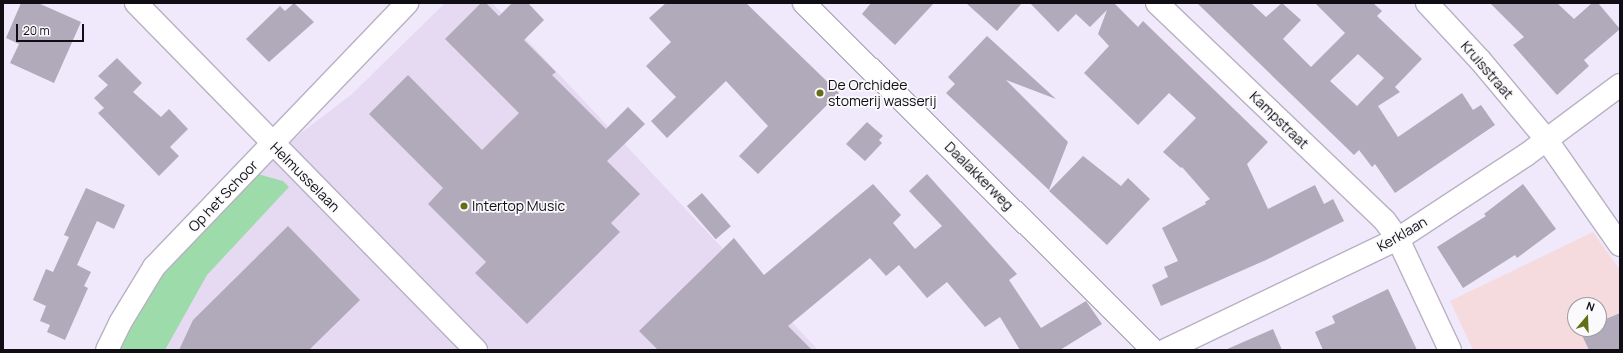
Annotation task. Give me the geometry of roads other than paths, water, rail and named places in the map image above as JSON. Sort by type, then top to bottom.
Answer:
[{"type":"street","name":"Helmusselaan","points":[[136,3],[272,144],[476,350]]},
{"type":"street","name":"Op het Schoor","points":[[107,350],[120,323],[154,267],[407,3]]},
{"type":"street","name":"Daalakkerweg","points":[[804,3],[1153,350]]},
{"type":"street","name":"Kampstraat","points":[[1157,3],[1385,221],[1398,239],[1450,350]]},
{"type":"street","name":"Kruisstraat","points":[[1426,3],[1480,60],[1546,139],[1620,245]]},
{"type":"street","name":"Kerklaan","points":[[1166,350],[1398,239],[1526,155],[1620,85]]},
{"type":"place","name":"De Orchidee stomerij wasserij","points":[[820,93]]},
{"type":"place","name":"Intertop Music","points":[[464,206]]}]
